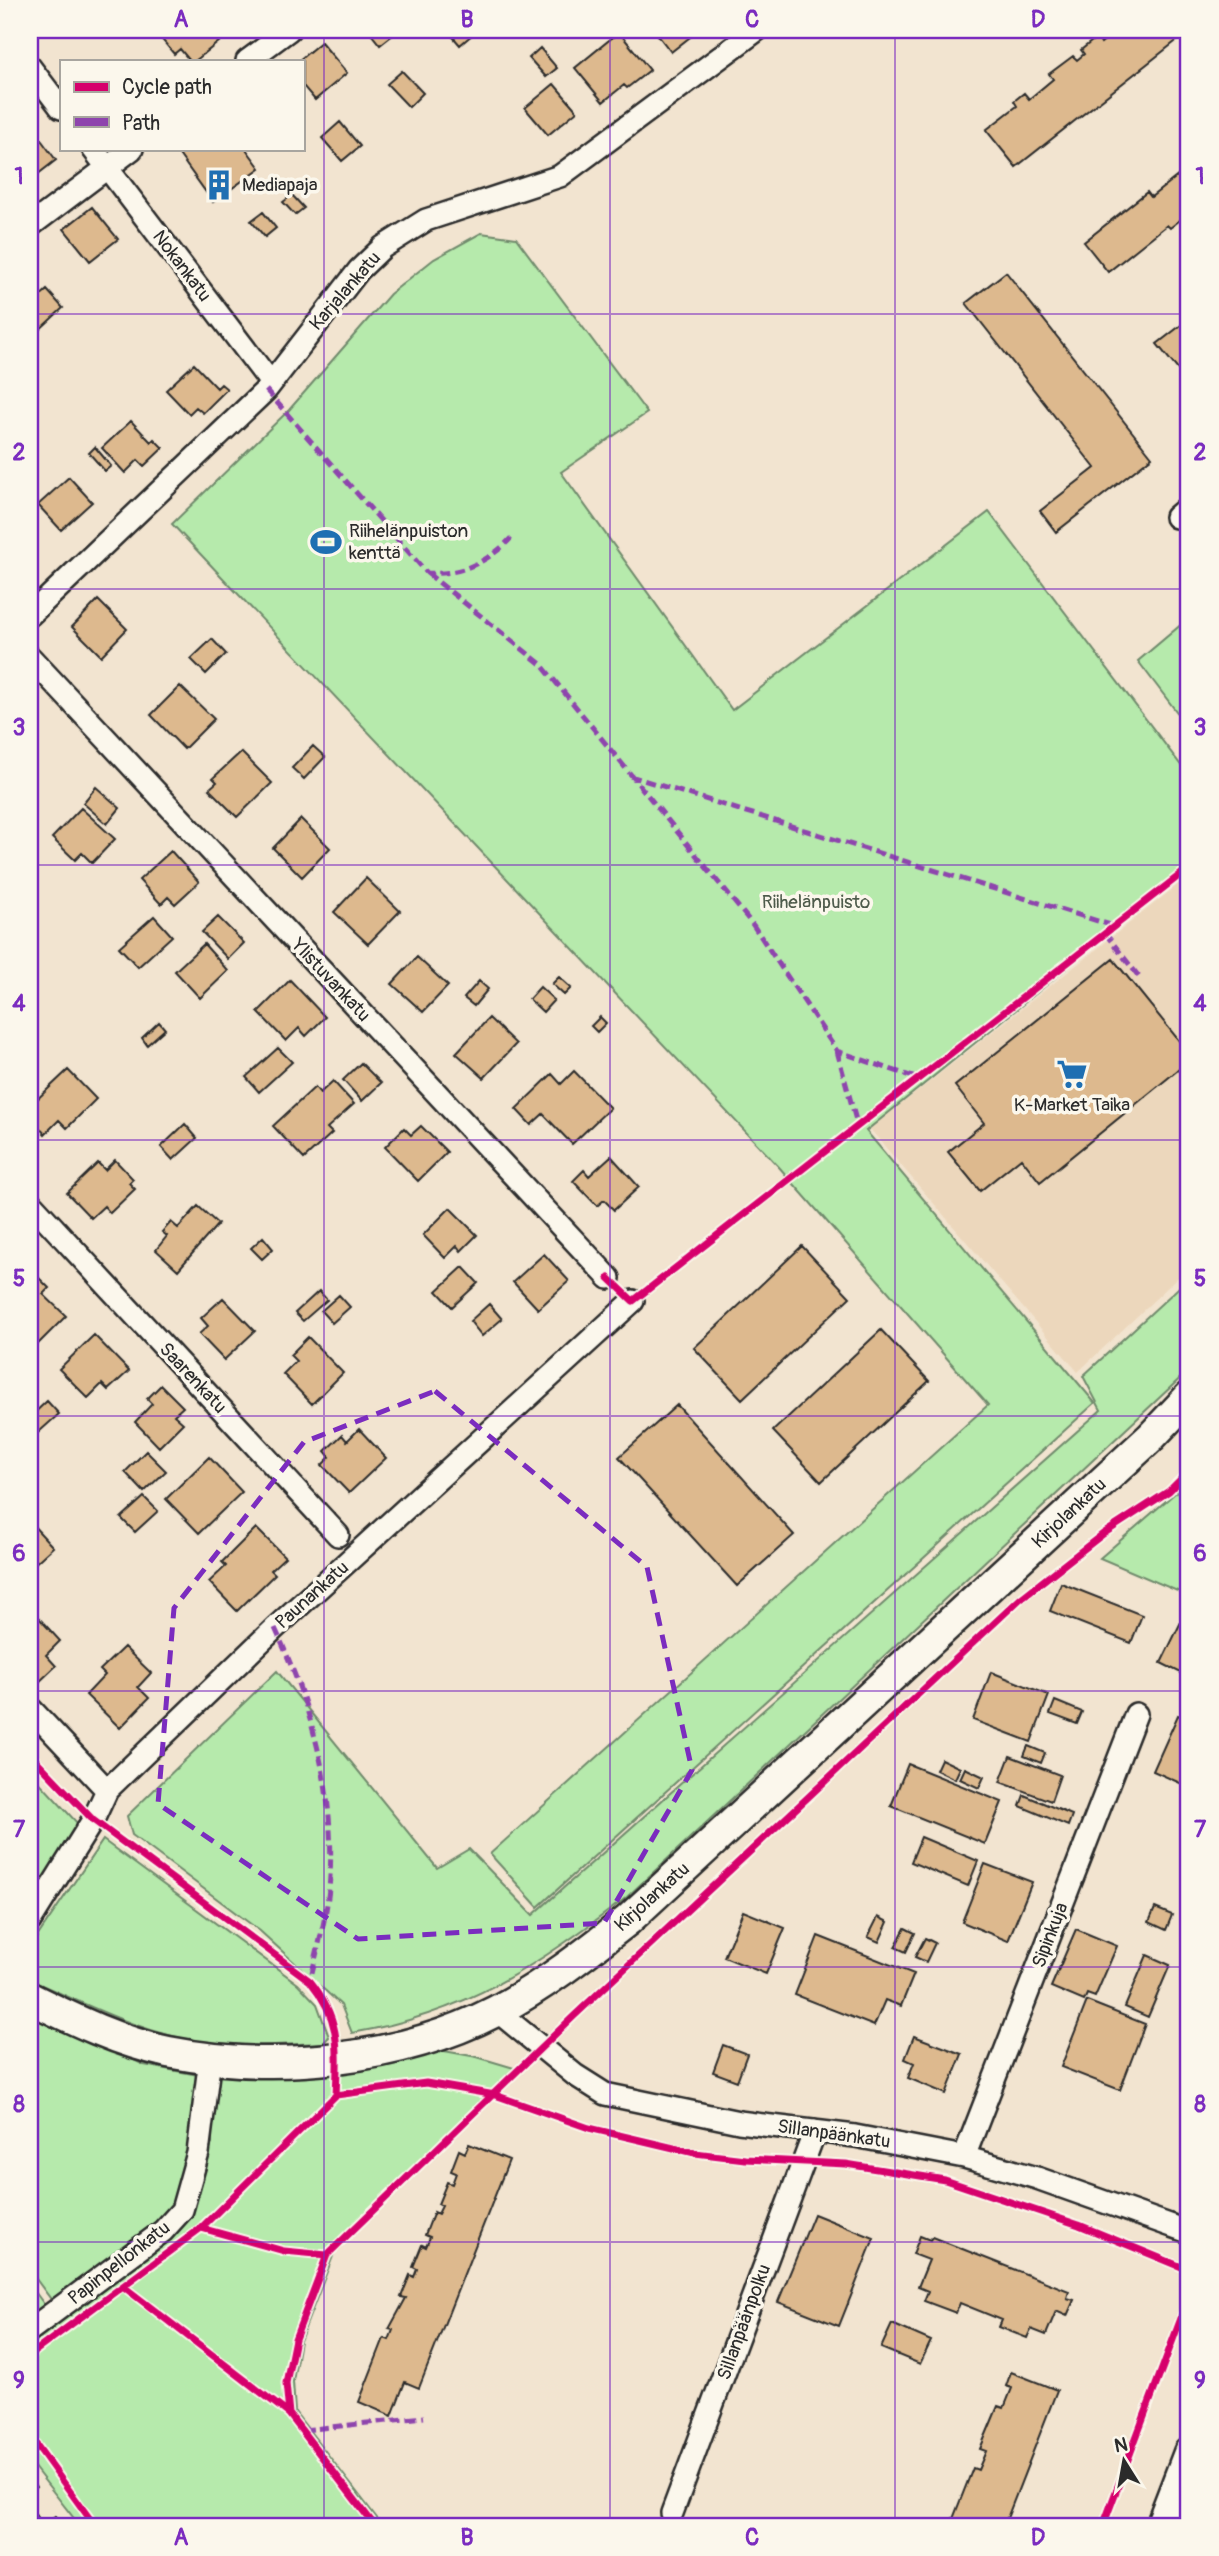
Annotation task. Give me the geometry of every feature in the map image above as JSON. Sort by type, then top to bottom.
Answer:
[{"type":"main road","name":"Kirjolankatu","points":[[30,1998],[130,2041],[209,2058],[288,2061],[376,2051],[448,2031],[496,2011],[548,1980],[628,1920],[1151,1437],[1189,1397]]},
{"type":"main road","name":"Kirjolankatu","points":[[1151,1437],[1189,1411]]},
{"type":"main road","points":[[1161,2526],[1189,2453]]},
{"type":"street","points":[[248,60],[289,30]]},
{"type":"street","name":"Karjalankatu","points":[[30,615],[271,383],[359,270],[404,232],[447,212],[560,176],[757,30]]},
{"type":"street","points":[[30,66],[60,107]]},
{"type":"street","name":"Nokankatu","points":[[94,150],[271,383]]},
{"type":"street","points":[[30,226],[131,150]]},
{"type":"street","name":"Ylistuvankatu","points":[[30,657],[609,1278]]},
{"type":"street","name":"Saarenkatu","points":[[30,1202],[338,1535]]},
{"type":"street","name":"Paunankatu","points":[[30,1921],[93,1820],[107,1790],[275,1628],[633,1301]]},
{"type":"street","points":[[30,1708],[107,1790]]},
{"type":"street","name":"Sipinkuja","points":[[964,2157],[1136,1714]]},
{"type":"street","name":"Sillanpäänkatu","points":[[496,2011],[575,2075],[605,2094],[713,2118],[913,2145],[964,2157],[1037,2178],[1189,2232]]},
{"type":"street","name":"Papinpellonkatu","points":[[30,2330],[163,2231],[182,2210],[198,2153],[209,2058]]},
{"type":"street","name":"Sillanpäänpolku","points":[[673,2512],[815,2131]]},
{"type":"highlighted area","points":[[435,1391],[647,1567],[692,1770],[604,1923],[358,1939],[158,1804],[174,1608],[304,1442]]},
{"type":"shaded area","points":[[1189,876],[1189,1267],[1078,1372],[870,1129]]},
{"type":"green space","name":"Riihelänpuisto","points":[[481,233],[516,238],[647,413],[561,472],[732,710],[989,512],[1189,776],[1189,870],[866,1131],[1095,1403],[538,1907],[490,1854],[988,1405],[779,1167],[172,524],[289,410],[390,294],[434,259]]},
{"type":"green space","points":[[1189,618],[1189,728],[1138,661]]},
{"type":"green space","points":[[1189,1278],[1189,1370],[627,1897],[563,1944],[499,1983],[466,2000],[431,2013],[352,2033],[341,2005],[260,1931],[132,1835],[127,1816],[277,1671],[437,1868],[469,1849],[533,1915],[1101,1410],[1083,1376]]},
{"type":"green space","points":[[1189,1481],[1189,1596],[1100,1558]]},
{"type":"green space","points":[[30,1772],[80,1826],[30,1907]]},
{"type":"green space","points":[[103,1840],[298,1984],[317,2004],[329,2037],[323,2043],[264,2045],[204,2042],[140,2026],[37,1983],[30,1963],[35,1940]]},
{"type":"green space","points":[[30,2010],[144,2065],[204,2076],[176,2213],[56,2306],[30,2271]]},
{"type":"green space","points":[[417,2046],[477,2057],[514,2068],[337,2246],[300,2341],[293,2381],[295,2412],[383,2526],[80,2526],[30,2462],[30,2336],[190,2217],[212,2143],[211,2064]]},
{"type":"green space","points":[[30,2285],[49,2311],[30,2326]]},
{"type":"building","points":[[167,30],[211,30],[220,41],[196,60],[189,60],[180,49],[174,54],[159,36]]},
{"type":"building","points":[[368,30],[399,30],[380,45]]},
{"type":"building","points":[[447,30],[469,30],[473,34],[460,45]]},
{"type":"building","points":[[654,30],[699,30],[671,52]]},
{"type":"building","points":[[1117,30],[1189,31],[1016,167],[986,130],[1017,106],[1014,101],[1024,93],[1029,99],[1053,79],[1049,74],[1073,56],[1077,60],[1084,54],[1081,50],[1097,37],[1101,43]]},
{"type":"building","points":[[619,32],[650,70],[627,88],[624,85],[603,102],[575,68]]},
{"type":"building","points":[[321,42],[347,73],[315,100],[304,87],[304,60],[299,60]]},
{"type":"building","points":[[540,48],[557,68],[546,77],[529,58]]},
{"type":"building","points":[[402,71],[423,93],[409,107],[387,84]]},
{"type":"building","points":[[554,84],[577,111],[548,135],[525,108]]},
{"type":"building","points":[[340,122],[360,146],[342,161],[322,138]]},
{"type":"building","points":[[33,129],[56,160],[33,178],[30,173],[30,132]]},
{"type":"building","name":"Mediapaja","points":[[176,150],[247,150],[260,168],[213,202]]},
{"type":"building","points":[[1189,167],[1189,213],[1170,228],[1167,225],[1108,272],[1084,242],[1147,192],[1151,197]]},
{"type":"building","points":[[292,195],[304,208],[295,215],[283,202]]},
{"type":"building","points":[[92,207],[118,239],[90,261],[64,229]]},
{"type":"building","points":[[263,212],[276,228],[265,237],[251,221]]},
{"type":"building","points":[[1006,272],[1152,457],[1056,532],[1040,511],[1095,468],[966,303]]},
{"type":"building","points":[[30,287],[39,297],[47,290],[63,308],[37,332],[30,323]]},
{"type":"building","points":[[1189,319],[1189,380],[1187,381],[1157,344]]},
{"type":"building","points":[[194,364],[217,388],[221,384],[227,389],[203,413],[196,407],[189,414],[166,390]]},
{"type":"building","points":[[131,421],[151,442],[154,439],[163,448],[144,466],[138,460],[125,473],[102,448]]},
{"type":"building","points":[[95,447],[111,466],[105,471],[89,453]]},
{"type":"building","points":[[69,477],[92,502],[61,530],[38,505]]},
{"type":"building","points":[[98,600],[127,629],[101,656],[72,627]]},
{"type":"building","points":[[212,639],[226,654],[206,674],[191,659]]},
{"type":"building","points":[[180,686],[214,719],[184,749],[151,715]]},
{"type":"building","points":[[313,746],[325,757],[304,779],[292,768]]},
{"type":"building","points":[[241,752],[272,783],[237,817],[209,789],[217,782],[213,778]]},
{"type":"building","points":[[96,787],[120,808],[107,824],[83,803]]},
{"type":"building","points":[[81,808],[115,839],[92,863],[82,853],[75,860],[52,838]]},
{"type":"building","points":[[301,819],[330,848],[302,877],[273,848]]},
{"type":"building","points":[[171,851],[199,882],[175,904],[168,897],[161,904],[139,880]]},
{"type":"building","points":[[366,878],[400,911],[368,944],[334,912]]},
{"type":"building","points":[[154,916],[172,936],[138,967],[119,947]]},
{"type":"building","points":[[218,917],[244,943],[228,959],[202,932]]},
{"type":"building","points":[[204,944],[228,971],[200,998],[175,971]]},
{"type":"building","points":[[417,957],[448,986],[423,1012],[392,984]]},
{"type":"building","name":"K-Market Taika","points":[[1113,959],[1189,1053],[1189,1061],[1040,1182],[1021,1158],[980,1191],[948,1152],[984,1123],[955,1086]]},
{"type":"building","points":[[559,977],[571,988],[564,995],[552,984]]},
{"type":"building","points":[[290,980],[325,1017],[306,1036],[299,1028],[286,1041],[258,1012]]},
{"type":"building","points":[[479,981],[488,989],[474,1006],[464,998]]},
{"type":"building","points":[[540,987],[554,1000],[543,1012],[529,999]]},
{"type":"building","points":[[600,1017],[606,1023],[597,1032],[591,1026]]},
{"type":"building","points":[[489,1018],[516,1044],[484,1078],[456,1053]]},
{"type":"building","points":[[159,1022],[165,1029],[147,1045],[142,1038]]},
{"type":"building","points":[[278,1048],[292,1062],[259,1092],[246,1077]]},
{"type":"building","points":[[361,1063],[381,1083],[362,1101],[343,1080]]},
{"type":"building","points":[[68,1070],[96,1099],[67,1128],[59,1120],[45,1134],[30,1117],[30,1106]]},
{"type":"building","points":[[574,1071],[610,1108],[572,1144],[543,1114],[531,1125],[516,1109],[552,1074],[561,1084]]},
{"type":"building","points":[[333,1081],[354,1104],[327,1128],[332,1133],[304,1159],[273,1126],[315,1087],[320,1093]]},
{"type":"building","points":[[185,1124],[197,1138],[173,1160],[161,1147]]},
{"type":"building","points":[[421,1126],[447,1152],[418,1181],[385,1147],[404,1128],[411,1135]]},
{"type":"building","points":[[611,1156],[639,1187],[614,1210],[604,1200],[597,1206],[573,1181],[584,1170],[589,1176]]},
{"type":"building","points":[[115,1160],[133,1179],[129,1183],[135,1189],[110,1213],[104,1206],[91,1218],[67,1193],[98,1163],[105,1170]]},
{"type":"building","points":[[198,1206],[218,1224],[178,1270],[156,1250],[167,1236],[162,1232],[171,1222],[178,1228]]},
{"type":"building","points":[[450,1208],[477,1235],[461,1251],[457,1246],[445,1258],[423,1235]]},
{"type":"building","points":[[263,1237],[273,1249],[262,1259],[251,1248]]},
{"type":"building","points":[[802,1246],[850,1297],[742,1399],[694,1348]]},
{"type":"building","points":[[544,1254],[569,1281],[538,1309],[513,1282]]},
{"type":"building","points":[[463,1267],[478,1283],[452,1307],[437,1291]]},
{"type":"building","points":[[36,1275],[49,1288],[43,1294],[66,1316],[30,1352],[30,1282]]},
{"type":"building","points":[[319,1291],[327,1300],[303,1321],[295,1313]]},
{"type":"building","points":[[339,1295],[350,1307],[332,1323],[321,1311]]},
{"type":"building","points":[[223,1298],[255,1331],[224,1360],[199,1334],[208,1326],[201,1318]]},
{"type":"building","points":[[489,1304],[502,1319],[482,1336],[470,1321]]},
{"type":"building","points":[[881,1330],[929,1381],[821,1482],[773,1431]]},
{"type":"building","points":[[94,1335],[129,1371],[108,1390],[102,1384],[88,1398],[59,1369]]},
{"type":"building","points":[[308,1337],[343,1373],[312,1404],[283,1374],[296,1361],[290,1355]]},
{"type":"building","points":[[161,1385],[183,1407],[174,1415],[183,1423],[159,1447],[135,1422],[152,1404],[147,1399]]},
{"type":"building","points":[[47,1401],[59,1414],[30,1440],[30,1417]]},
{"type":"building","points":[[677,1405],[794,1535],[737,1586],[619,1457]]},
{"type":"building","points":[[359,1429],[386,1458],[349,1493],[322,1465],[330,1457],[325,1451],[342,1435],[347,1441]]},
{"type":"building","points":[[146,1451],[166,1471],[144,1492],[125,1472]]},
{"type":"building","points":[[209,1457],[242,1492],[199,1533],[166,1499]]},
{"type":"building","points":[[144,1497],[158,1511],[135,1532],[121,1518]]},
{"type":"building","points":[[30,1522],[53,1547],[30,1568]]},
{"type":"building","points":[[256,1528],[285,1557],[271,1570],[275,1574],[237,1611],[209,1582],[226,1566],[222,1562]]},
{"type":"building","points":[[1061,1583],[1142,1615],[1131,1643],[1050,1611]]},
{"type":"building","points":[[38,1617],[60,1641],[46,1655],[56,1666],[37,1684],[30,1676],[30,1625]]},
{"type":"building","points":[[1182,1620],[1189,1624],[1189,1677],[1161,1663]]},
{"type":"building","points":[[124,1647],[151,1673],[138,1687],[149,1698],[120,1728],[86,1695],[105,1675],[100,1670]]},
{"type":"building","points":[[991,1672],[1049,1695],[1031,1742],[973,1720]]},
{"type":"building","points":[[1055,1701],[1082,1712],[1077,1724],[1050,1714]]},
{"type":"building","points":[[1178,1715],[1189,1720],[1189,1787],[1153,1771]]},
{"type":"building","points":[[1028,1746],[1045,1753],[1041,1763],[1024,1756]]},
{"type":"building","points":[[1010,1756],[1060,1775],[1051,1801],[1000,1782]]},
{"type":"building","points":[[941,1759],[960,1768],[955,1779],[936,1770]]},
{"type":"building","points":[[908,1764],[1002,1802],[985,1844],[891,1806]]},
{"type":"building","points":[[965,1768],[984,1777],[979,1788],[960,1779]]},
{"type":"building","points":[[1024,1795],[1072,1815],[1068,1826],[1020,1806]]},
{"type":"building","points":[[921,1837],[978,1861],[968,1886],[911,1862]]},
{"type":"building","points":[[985,1864],[1032,1882],[1008,1941],[962,1922]]},
{"type":"building","points":[[1155,1908],[1172,1915],[1166,1930],[1149,1922]]},
{"type":"building","points":[[743,1911],[785,1928],[766,1974],[724,1957]]},
{"type":"building","points":[[878,1917],[888,1922],[879,1942],[868,1937]]},
{"type":"building","points":[[905,1928],[915,1933],[906,1952],[895,1947]]},
{"type":"building","points":[[1076,1929],[1117,1946],[1095,1997],[1087,1994],[1084,2001],[1051,1987]]},
{"type":"building","points":[[818,1936],[914,1974],[901,2006],[885,2000],[874,2026],[795,1995]]},
{"type":"building","points":[[925,1938],[935,1943],[926,1962],[915,1957]]},
{"type":"building","points":[[1147,1955],[1170,1965],[1148,2017],[1125,2007]]},
{"type":"building","points":[[1087,2001],[1145,2024],[1120,2090],[1061,2067]]},
{"type":"building","points":[[1189,2017],[1189,2036],[1183,2034]]},
{"type":"building","points":[[914,2036],[962,2054],[946,2094],[908,2078],[914,2063],[905,2059]]},
{"type":"building","points":[[723,2045],[747,2054],[737,2081],[713,2072]]},
{"type":"building","points":[[469,2144],[509,2160],[419,2388],[405,2382],[392,2416],[359,2402],[384,2338],[389,2340],[393,2330],[389,2329],[406,2298],[401,2297],[410,2275],[414,2277],[417,2269],[413,2267],[422,2245],[426,2247],[430,2237],[425,2235],[434,2212],[438,2214],[442,2206],[438,2204],[447,2182],[452,2184],[456,2173],[451,2171],[459,2150],[465,2153]]},
{"type":"building","points":[[814,2214],[874,2238],[839,2326],[778,2302]]},
{"type":"building","points":[[920,2236],[930,2240],[932,2237],[1069,2291],[1067,2298],[1074,2300],[1067,2316],[1056,2311],[1046,2335],[1031,2329],[1027,2338],[999,2327],[1002,2320],[960,2303],[956,2313],[924,2301],[928,2291],[918,2287],[929,2260],[913,2254]]},
{"type":"building","points":[[892,2324],[931,2341],[920,2364],[881,2348]]},
{"type":"building","points":[[1011,2372],[1057,2390],[1004,2526],[956,2526],[951,2524],[973,2468],[978,2470],[986,2451],[980,2449],[998,2406],[1004,2408],[1012,2388],[1006,2386]]},
{"type":"building","points":[[30,2478],[36,2487],[30,2492]]},
{"type":"building","points":[[34,2513],[43,2525],[55,2516],[63,2526],[30,2526],[30,2516]]},
{"type":"marked path","points":[[266,390],[427,573],[451,572],[473,565],[494,554],[511,538]]},
{"type":"marked path","points":[[427,573],[541,664],[753,925],[837,1051],[916,1078]]},
{"type":"marked path","points":[[630,776],[1114,926]]},
{"type":"marked path","points":[[1105,933],[1140,978]]},
{"type":"marked path","points":[[837,1051],[857,1124]]},
{"type":"marked path","points":[[275,1628],[310,1718],[329,1812],[329,1889],[310,1981]]},
{"type":"marked path","points":[[303,2430],[424,2417]]},
{"type":"cycle path","points":[[609,1278],[633,1301],[1189,868]]},
{"type":"cycle path","points":[[289,2414],[286,2383],[295,2339],[327,2255],[574,2016],[1020,1599],[1103,1534],[1169,1491],[1189,1471]]},
{"type":"cycle path","points":[[30,1754],[93,1820],[310,1981],[332,2021],[337,2048],[336,2095]]},
{"type":"cycle path","points":[[30,2355],[201,2228],[336,2095],[426,2083],[495,2095],[589,2128],[695,2153],[745,2159],[846,2164],[945,2180],[1079,2225],[1189,2270]]},
{"type":"cycle path","points":[[201,2228],[284,2251],[327,2255]]},
{"type":"cycle path","points":[[124,2287],[289,2414],[375,2526]]},
{"type":"cycle path","points":[[1103,2526],[1189,2297]]},
{"type":"cycle path","points":[[30,2436],[95,2526]]},
{"type":"place","name":"Mediapaja","points":[[219,185]]},
{"type":"place","name":"Riihelänpuiston kenttä","points":[[326,542]]},
{"type":"place","name":"K-Market Taika","points":[[1072,1074]]}]
